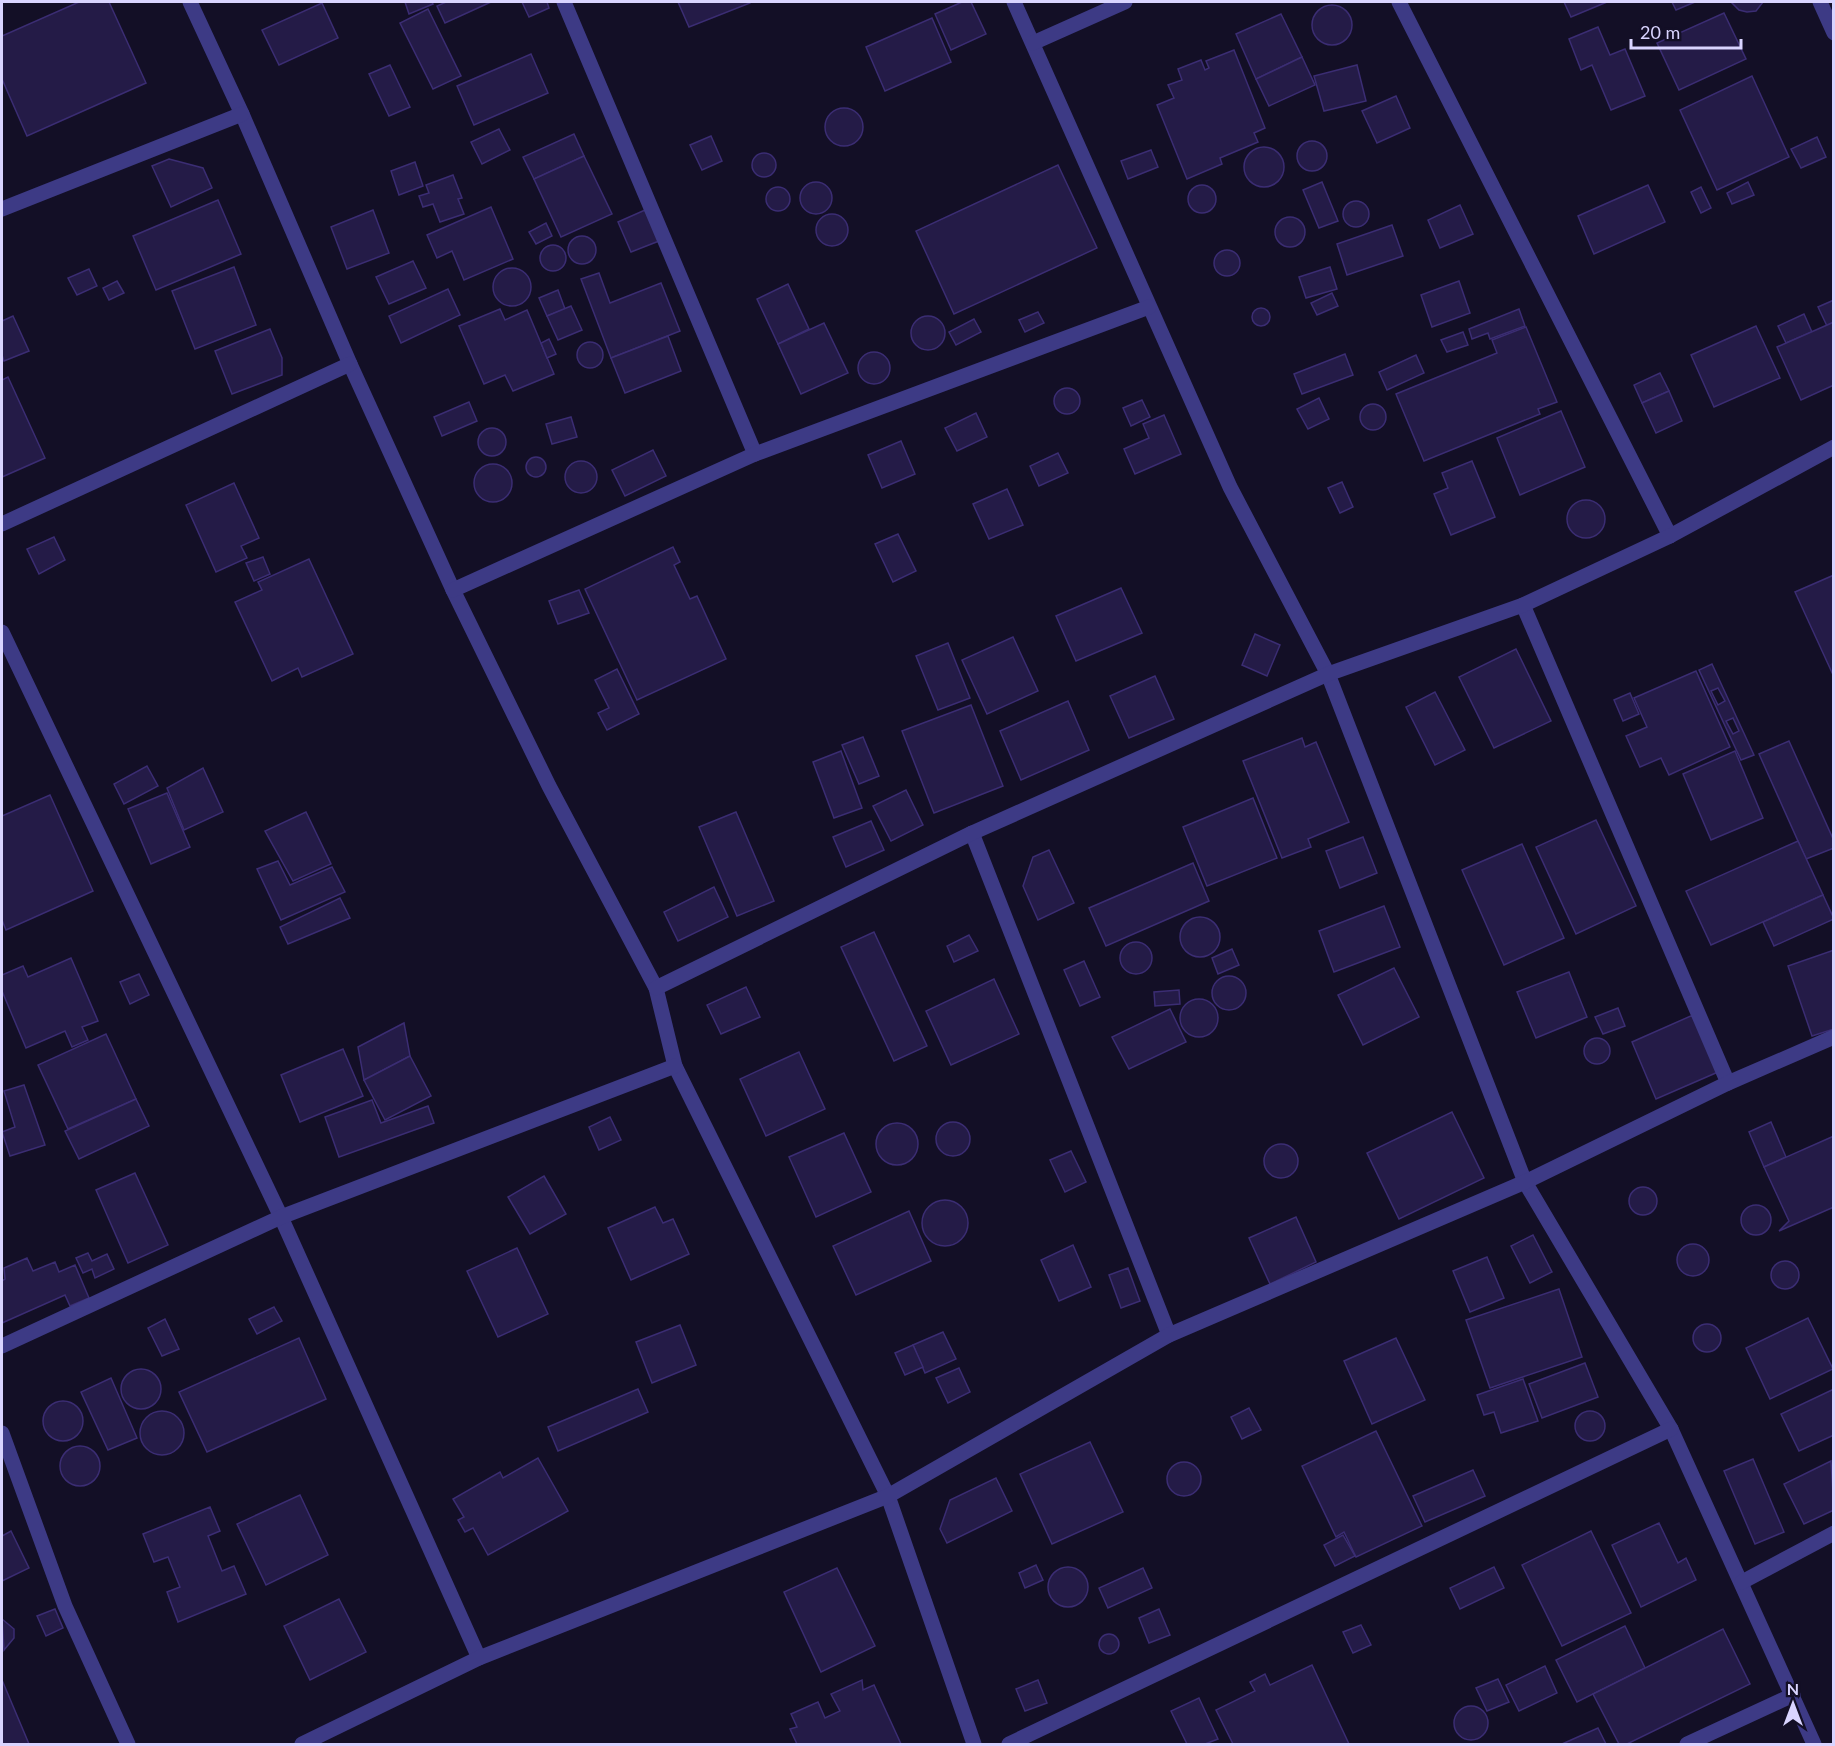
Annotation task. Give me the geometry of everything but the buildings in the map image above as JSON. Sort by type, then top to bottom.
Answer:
[{"type":"street","points":[[190,2],[453,590],[549,786],[656,987],[675,1066],[888,1496],[974,1744]]},
{"type":"street","points":[[564,2],[755,454]]},
{"type":"street","points":[[1014,2],[1230,487],[1328,674],[1525,1182],[1671,1429],[1742,1581],[1814,1744]]},
{"type":"street","points":[[1034,43],[1125,2]]},
{"type":"street","points":[[1399,2],[1670,536]]},
{"type":"street","points":[[1820,2],[1833,33]]},
{"type":"street","points":[[2,209],[242,114]]},
{"type":"street","points":[[453,590],[755,454],[1149,307]]},
{"type":"street","points":[[2,524],[350,364]]},
{"type":"street","points":[[656,987],[972,833],[1328,674],[1523,605],[1670,536],[1833,447]]},
{"type":"street","points":[[1523,605],[1728,1083]]},
{"type":"street","points":[[2,632],[281,1217],[479,1658]]},
{"type":"street","points":[[972,833],[1169,1335]]},
{"type":"street","points":[[302,1744],[479,1658],[888,1496],[1169,1335],[1525,1182],[1728,1083],[1833,1037]]},
{"type":"street","points":[[2,1346],[281,1217],[675,1066]]},
{"type":"street","points":[[1009,1744],[1671,1429]]},
{"type":"street","points":[[2,1433],[65,1606],[128,1744]]},
{"type":"street","points":[[1742,1581],[1833,1533]]},
{"type":"street","points":[[1687,1744],[1793,1695]]}]
